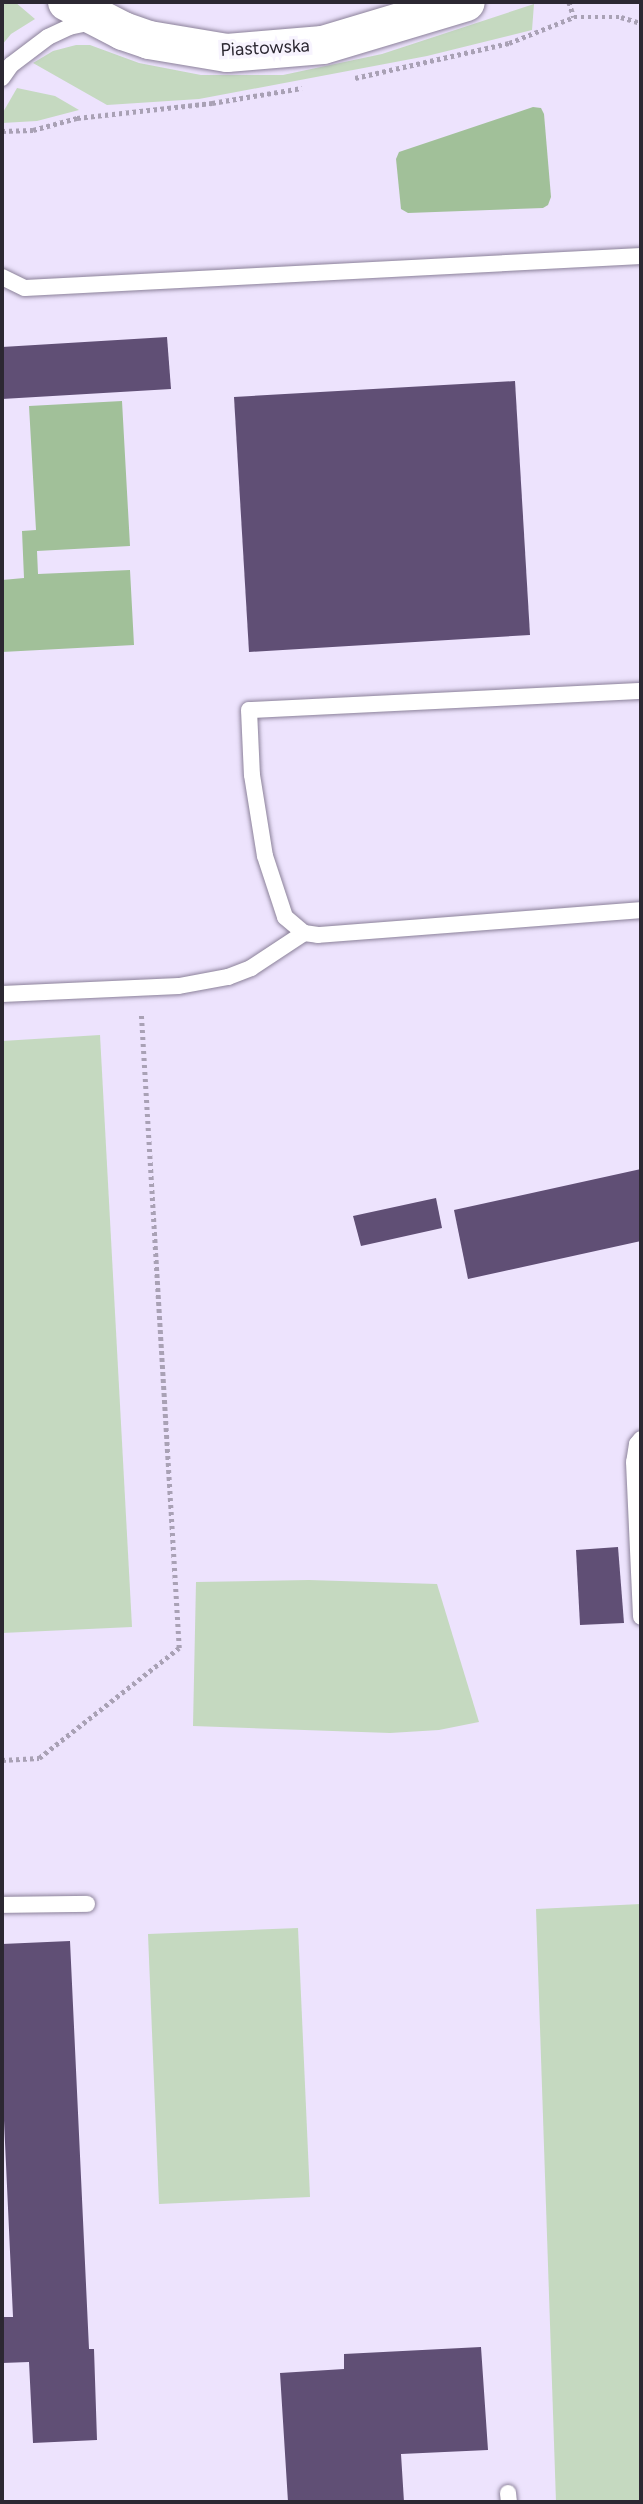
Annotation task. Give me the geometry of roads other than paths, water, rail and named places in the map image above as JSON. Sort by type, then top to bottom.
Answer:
[{"type":"main road","name":"Piastowska","points":[[67,2],[123,31],[185,48],[227,53],[274,52],[323,45],[466,2]]},
{"type":"lane","points":[[2,78],[11,65],[48,37],[69,27],[102,20]]},
{"type":"lane","points":[[2,277],[25,288],[641,256]]},
{"type":"lane","points":[[641,691],[249,710],[252,775],[265,856],[285,918],[304,933],[318,935],[641,910]]},
{"type":"lane","points":[[2,994],[179,986],[228,977],[260,963],[304,933]]},
{"type":"lane","points":[[641,1439],[637,1444],[634,1462],[641,1617]]},
{"type":"lane","points":[[2,1905],[88,1903]]}]
